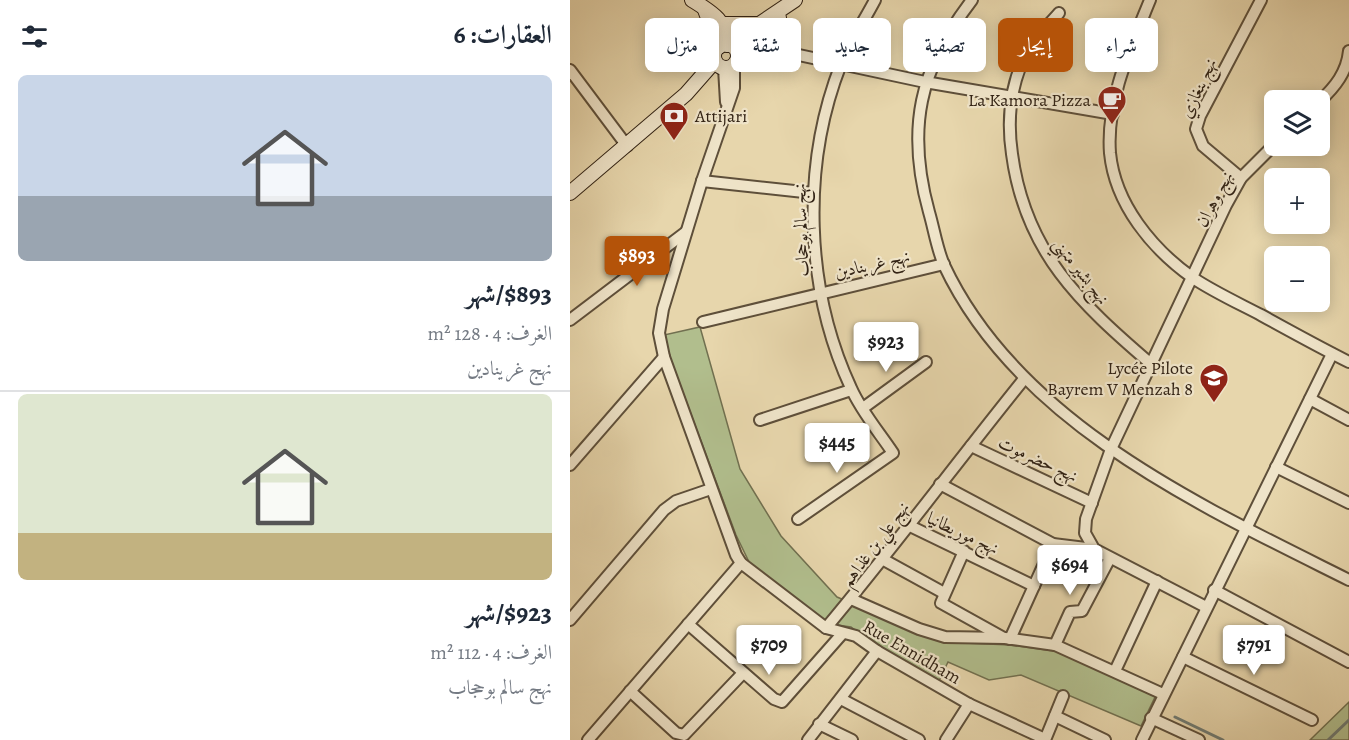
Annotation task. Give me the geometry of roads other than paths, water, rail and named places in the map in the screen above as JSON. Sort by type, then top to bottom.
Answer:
[{"type":"main road","points":[[692,0],[723,24],[731,24]]},
{"type":"main road","points":[[771,18],[791,3]]},
{"type":"main road","points":[[779,18],[791,3]]},
{"type":"main road","points":[[704,8],[726,58]]},
{"type":"main road","points":[[723,24],[726,58]]},
{"type":"main road","points":[[570,193],[686,94],[706,83],[731,53]]},
{"type":"main road","points":[[726,58],[731,56]]},
{"type":"street","name":"نهج سالم بوحجاب","points":[[866,18],[875,0]]},
{"type":"street","points":[[972,0],[951,26],[925,82],[917,158],[944,264],[974,314],[1024,379],[1063,414],[1111,449],[1245,528],[1349,580]]},
{"type":"street","points":[[1150,0],[1121,76],[1113,114],[1110,150],[1113,175],[1126,205],[1146,234],[1193,278],[1349,362]]},
{"type":"street","name":"نهج بنغازي","points":[[1241,178],[1203,146],[1196,129],[1200,116],[1261,0]]},
{"type":"street","name":"نهج بشير متهني","points":[[1059,13],[1025,55],[1011,95],[1010,142],[1015,180],[1021,203],[1040,247],[1057,272],[1091,312],[1151,364]]},
{"type":"street","points":[[1330,92],[1346,78],[1349,51]]},
{"type":"street","points":[[588,740],[741,563],[711,489],[664,357],[660,321],[725,108],[726,58]]},
{"type":"street","points":[[570,70],[627,146]]},
{"type":"street","name":"نهج سالم بوحجاب","points":[[798,519],[892,453],[851,390],[820,293],[813,193],[822,129],[839,72]]},
{"type":"street","points":[[881,72],[925,82],[1113,114]]},
{"type":"street","name":"نهج وهران","points":[[1094,549],[1085,533],[1086,519],[1111,449],[1226,205],[1241,178],[1264,155]]},
{"type":"street","points":[[702,181],[813,193]]},
{"type":"street","points":[[570,320],[686,232]]},
{"type":"street","name":"نهج غرينادين","points":[[703,321],[944,264]]},
{"type":"street","points":[[1142,740],[1332,354]]},
{"type":"street","points":[[570,465],[664,357]]},
{"type":"street","points":[[863,408],[926,362]]},
{"type":"street","name":"نهج علي بن غذاهم","points":[[1008,639],[945,637],[919,629],[851,599],[884,560],[940,484],[1024,379]]},
{"type":"street","points":[[760,420],[851,390]]},
{"type":"street","points":[[1310,399],[1349,420]]},
{"type":"street","name":"نهج حضرموت","points":[[971,446],[1092,503]]},
{"type":"street","points":[[1276,467],[1349,503]]},
{"type":"street","points":[[940,484],[1053,544],[1094,549],[1109,560],[1157,581],[1206,607]]},
{"type":"street","points":[[570,620],[664,510],[676,501],[711,489]]},
{"type":"street","name":"نهج موريطانيا","points":[[910,526],[1034,586]]},
{"type":"street","points":[[1008,639],[1053,544]]},
{"type":"street","points":[[964,551],[944,593],[942,603],[1008,639],[1055,645],[1163,694]]},
{"type":"street","points":[[884,560],[944,593]]},
{"type":"street","points":[[1055,645],[1070,612],[1082,611],[1109,560]]},
{"type":"street","name":"Rue Ennidham","points":[[741,563],[826,628],[856,636],[877,651],[969,704],[1045,740]]},
{"type":"street","points":[[1115,671],[1157,581]]},
{"type":"street","points":[[1214,590],[1349,662]]},
{"type":"street","points":[[826,628],[851,599]]},
{"type":"street","points":[[688,624],[774,699],[782,702],[842,634]]},
{"type":"street","points":[[808,740],[877,651]]},
{"type":"street","points":[[1183,657],[1312,720]]},
{"type":"street","points":[[630,691],[676,734],[684,735],[743,673]]},
{"type":"street","points":[[1045,740],[1063,696]]},
{"type":"street","points":[[841,699],[919,740]]},
{"type":"street","points":[[946,740],[969,704]]},
{"type":"street","points":[[1055,716],[1091,737],[1105,740]]},
{"type":"street","points":[[1151,718],[1199,740]]},
{"type":"street","points":[[819,724],[852,740]]},
{"type":"waterway","points":[[1175,717],[1223,740]]},
{"type":"waterway","points":[[1328,740],[1349,720]]},
{"type":"place","name":"La Kamora Pizza","points":[[1112,126]]},
{"type":"place","name":"Attijari","points":[[674,142]]},
{"type":"place","name":"Lycée Pilote Bayrem V Menzah 8","points":[[1214,404]]}]
